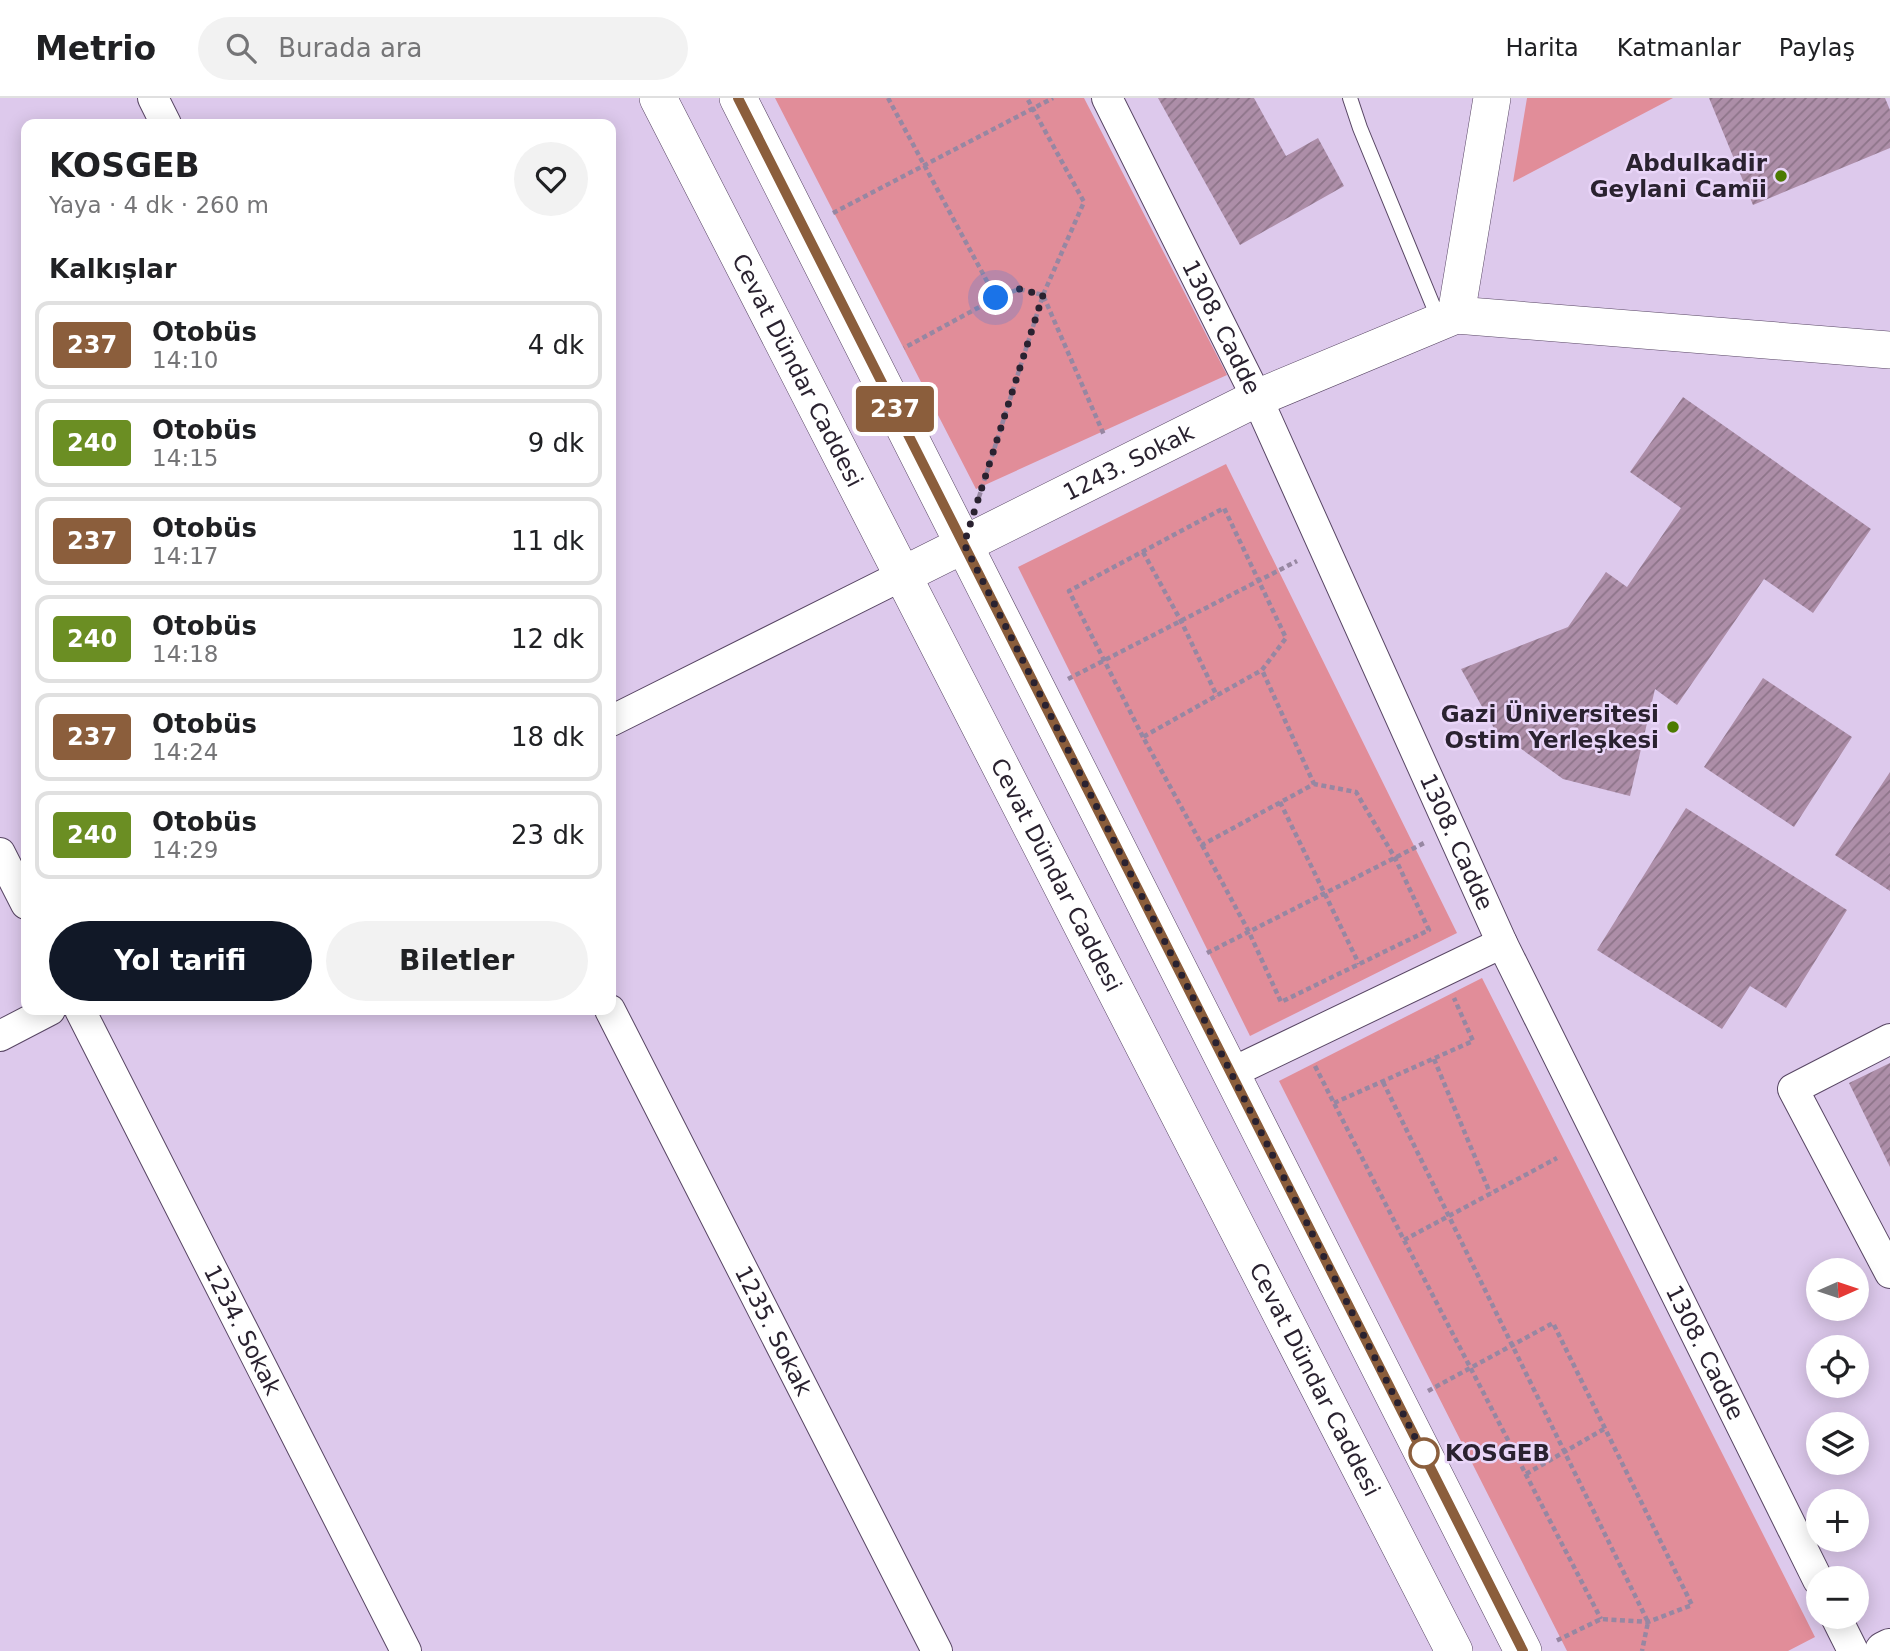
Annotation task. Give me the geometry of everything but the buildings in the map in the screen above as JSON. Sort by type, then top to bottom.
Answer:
[{"type":"main road","points":[[1884,1651],[1890,1648]]},
{"type":"street","points":[[153,98],[164,119]]},
{"type":"street","name":"Cevat Dündar Caddesi","points":[[659,98],[1454,1651]]},
{"type":"street","points":[[738,98],[1399,1406],[1535,1648]]},
{"type":"street","name":"1308. Cadde","points":[[1107,98],[1257,398],[1503,943],[1811,1566]]},
{"type":"street","points":[[1492,98],[1448,318],[1890,351]]},
{"type":"street","name":"1243. Sokak","points":[[616,718],[1257,398],[1448,318]]},
{"type":"street","points":[[0,853],[21,894]]},
{"type":"street","points":[[1231,1073],[1503,943]]},
{"type":"street","points":[[0,1036],[40,1015]]},
{"type":"street","name":"1234. Sokak","points":[[83,1015],[406,1651]]},
{"type":"street","name":"1235. Sokak","points":[[613,1015],[937,1651]]},
{"type":"street","points":[[1890,1039],[1793,1089],[1890,1273]]},
{"type":"street","points":[[1842,1629],[1853,1651]]},
{"type":"lane","points":[[1350,98],[1360,128],[1448,318]]},
{"type":"path","points":[[888,98],[996,298]]},
{"type":"path","points":[[964,544],[1043,295],[1084,202],[1027,98]]},
{"type":"path","points":[[804,228],[1053,98]]},
{"type":"path","points":[[873,365],[996,298],[1019,289],[1043,295]]},
{"type":"path","points":[[1043,295],[1118,467]]},
{"type":"path","points":[[1143,737],[1262,670],[1286,638],[1224,508],[1069,591],[1143,737],[1249,932],[1281,1002],[1429,930],[1395,858],[1356,792],[1314,783],[1202,845]]},
{"type":"path","points":[[1040,694],[1324,547]]},
{"type":"path","points":[[1143,552],[1181,621],[1217,696]]},
{"type":"path","points":[[1262,670],[1314,783]]},
{"type":"path","points":[[1280,802],[1359,964]]},
{"type":"path","points":[[1178,967],[1451,829]]},
{"type":"path","points":[[1334,1103],[1473,1041],[1443,972]]},
{"type":"path","points":[[1301,1040],[1601,1619]]},
{"type":"path","points":[[1434,1059],[1490,1193]]},
{"type":"path","points":[[1382,1082],[1648,1622],[1642,1651]]},
{"type":"path","points":[[1404,1240],[1557,1158]]},
{"type":"path","points":[[1399,1406],[1553,1324],[1692,1605],[1648,1622],[1601,1619],[1535,1648]]},
{"type":"path","points":[[1526,1474],[1604,1429]]},
{"type":"shaded area","points":[[775,98],[1084,98],[1227,375],[976,489]]},
{"type":"shaded area","points":[[1527,98],[1673,98],[1513,182]]},
{"type":"shaded area","points":[[1226,464],[1457,933],[1250,1036],[1018,567]]},
{"type":"shaded area","points":[[1482,978],[1806,1619],[1806,1629],[1811,1629],[1815,1637],[1788,1651],[1567,1651],[1279,1081]]},
{"type":"bus line","name":"237","points":[[738,98],[1523,1651]]},
{"type":"place","name":"Abdulkadir Geylani Camii","points":[[1781,176]]},
{"type":"place","name":"Gazi Üniversitesi Ostim Yerleşkesi","points":[[1673,727]]},
{"type":"place","name":"KOSGEB","points":[[1424,1453]]},
{"type":"route","points":[[996,298],[1019,289],[1043,295],[964,544],[1424,1453]]}]
